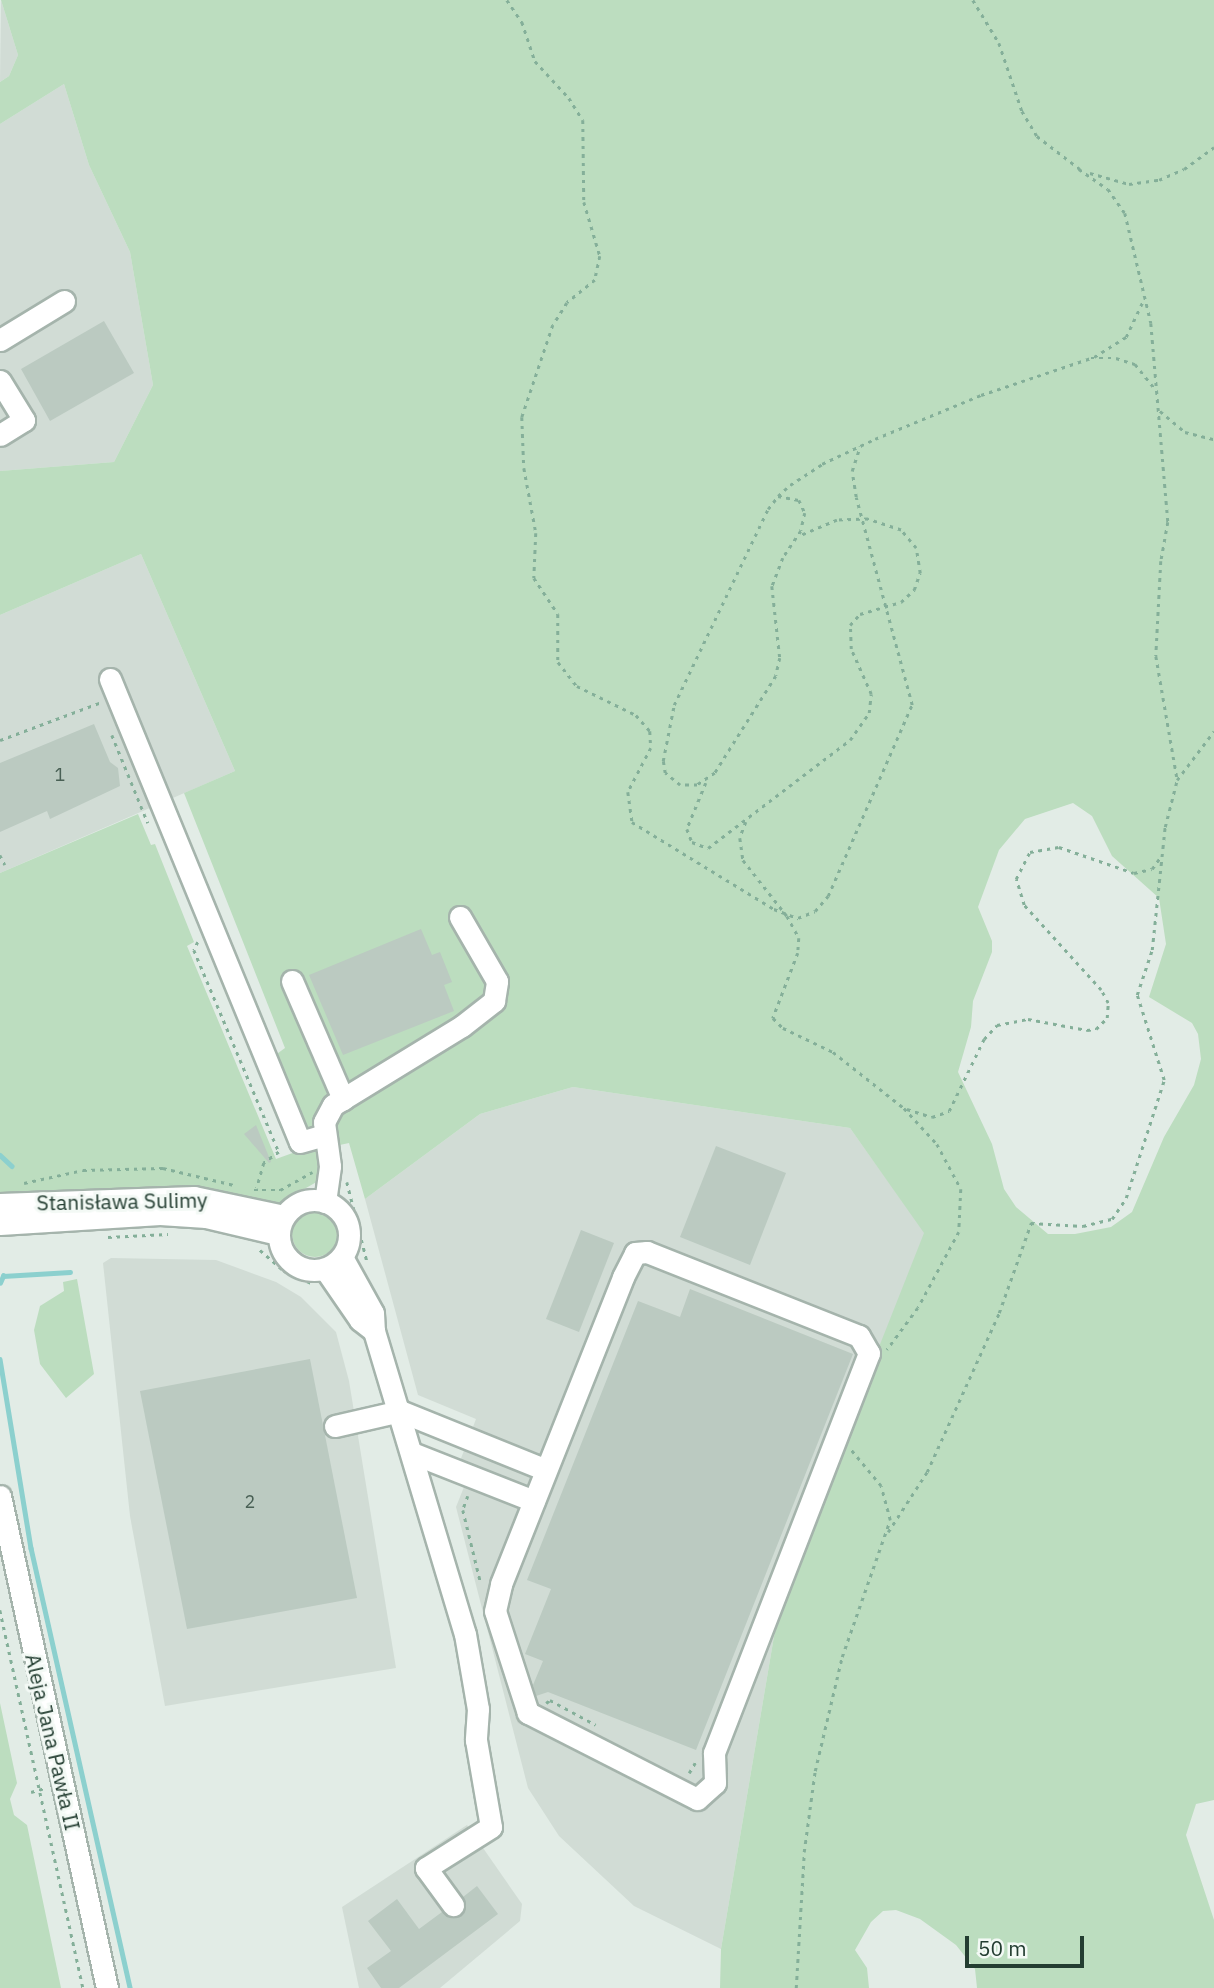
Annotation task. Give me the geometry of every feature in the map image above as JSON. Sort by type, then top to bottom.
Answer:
[{"type":"street","points":[[0,340],[64,301]]},
{"type":"street","points":[[0,381],[24,420],[0,435]]},
{"type":"street","points":[[110,679],[300,1142],[324,1135]]},
{"type":"street","points":[[325,1202],[330,1166],[324,1135],[326,1115],[343,1099],[462,1026],[494,1001],[498,981],[460,917]]},
{"type":"street","points":[[292,981],[343,1099]]},
{"type":"street","name":"Stanisława Sulimy","points":[[0,1204],[194,1197],[281,1225]]},
{"type":"street","points":[[329,1272],[349,1231],[345,1219],[325,1202],[302,1202],[281,1225],[284,1255],[292,1264],[302,1269],[329,1272],[373,1312],[374,1331],[464,1630],[478,1709],[476,1740],[491,1827],[426,1868],[453,1905]]},
{"type":"street","name":"Stanisława Sulimy","points":[[0,1224],[160,1214],[281,1225]]},
{"type":"street","points":[[635,1253],[660,1257],[859,1336],[868,1345],[869,1360],[715,1753],[715,1783],[708,1793],[697,1799],[684,1796],[528,1713],[498,1622],[501,1584],[546,1470],[635,1253]]},
{"type":"street","points":[[335,1426],[400,1411],[546,1470]]},
{"type":"street","points":[[412,1453],[534,1501]]},
{"type":"street","name":"Aleja Jana Pawła II","points":[[0,1496],[107,1988]]},
{"type":"street","points":[[464,1630],[498,1622]]},
{"type":"path","points":[[507,0],[522,22],[535,61],[569,97],[583,120],[584,202],[600,256],[595,280],[567,303],[553,325],[522,417],[524,468],[536,533],[534,578],[558,614],[558,662],[577,686],[636,715],[650,731],[651,748],[628,792],[632,821],[787,916],[807,916],[828,896],[910,714],[911,695],[883,608],[860,519],[852,471],[860,446]]},
{"type":"path","points":[[886,1534],[927,1472],[999,1313],[1031,1223],[1083,1226],[1112,1219],[1126,1199],[1164,1080],[1137,995],[1152,950],[1162,853],[1177,780],[1156,656],[1161,561],[1168,522],[1157,391],[1144,297],[1125,213],[1108,190],[1037,136],[1022,111],[999,43],[973,0]]},
{"type":"path","points":[[1079,169],[1129,184],[1159,180],[1184,169],[1214,147]]},
{"type":"path","points":[[708,780],[688,787],[665,773],[668,726],[674,705],[778,496],[822,464],[860,446],[982,395],[1091,358],[1126,337],[1144,297]]},
{"type":"path","points":[[1091,358],[1116,358],[1135,364],[1157,391]]},
{"type":"path","points":[[1158,408],[1185,432],[1214,439]]},
{"type":"path","points":[[778,496],[791,496],[803,505],[804,523],[772,586],[780,658],[776,676],[755,714],[708,780],[688,818],[692,842],[708,848],[746,822],[850,740],[864,724],[871,694],[850,649],[848,632],[860,614],[901,602],[914,590],[920,573],[918,556],[901,530],[860,519],[827,522],[797,537]]},
{"type":"path","points":[[0,740],[97,700],[102,712]]},
{"type":"path","points":[[107,724],[151,830]]},
{"type":"path","points":[[1177,780],[1214,732]]},
{"type":"path","points":[[746,822],[740,838],[743,860],[787,916],[799,944],[773,1018],[783,1028],[833,1052],[904,1108],[937,1144],[956,1177],[962,1218],[924,1297],[883,1357]]},
{"type":"path","points":[[904,1108],[932,1117],[949,1111],[984,1039],[997,1026],[1028,1019],[1087,1030],[1096,1029],[1107,1018],[1108,1003],[1101,990],[1024,905],[1016,879],[1030,852],[1059,847],[1134,873],[1152,869],[1162,853]]},
{"type":"path","points":[[0,855],[5,865]]},
{"type":"path","points":[[198,940],[194,950],[279,1152],[264,1163],[257,1189]]},
{"type":"path","points":[[21,1184],[83,1170],[163,1168],[240,1187]]},
{"type":"path","points":[[249,1201],[252,1191]]},
{"type":"path","points":[[101,1238],[170,1234]]},
{"type":"path","points":[[257,1247],[284,1270],[329,1272]]},
{"type":"path","points":[[796,1988],[804,1852],[815,1771],[842,1657],[890,1520],[886,1496],[876,1479],[852,1455],[850,1439]]},
{"type":"path","points":[[0,1610],[83,1988]]},
{"type":"shaded area","points":[[1,0],[18,55],[9,76],[0,82]]},
{"type":"shaded area","points":[[64,84],[89,165],[130,252],[153,385],[114,462],[0,471],[0,124]]},
{"type":"shaded area","points":[[141,554],[235,771],[0,873],[0,615]]},
{"type":"shaded area","points":[[573,1087],[850,1128],[925,1233],[781,1595],[721,1949],[634,1906],[559,1836],[528,1788],[456,1507],[472,1467],[460,1461],[476,1419],[418,1395],[365,1199],[480,1114]]},
{"type":"shaded area","points":[[111,1258],[216,1260],[276,1282],[301,1297],[336,1332],[349,1381],[396,1668],[165,1706],[130,1516],[103,1263]]},
{"type":"shaded area","points":[[467,1825],[522,1904],[520,1921],[440,1988],[359,1988],[342,1907]]},
{"type":"green space","points":[[1,0],[1214,0],[1214,1800],[1196,1804],[1186,1835],[1214,1920],[1214,1988],[977,1988],[975,1969],[956,1945],[920,1919],[896,1910],[883,1911],[871,1922],[855,1950],[867,1968],[869,1988],[720,1988],[721,1949],[781,1595],[924,1233],[850,1128],[573,1087],[480,1114],[365,1199],[349,1143],[335,1146],[303,1126],[274,1056],[285,1048],[184,793],[235,771],[141,554],[0,615],[0,471],[114,462],[153,385],[130,252],[89,165],[64,84],[0,124],[0,82],[9,76],[18,55]],"holes":[[[1073,803],[1092,816],[1112,856],[1159,898],[1166,944],[1149,997],[1192,1023],[1198,1034],[1201,1059],[1194,1085],[1164,1137],[1132,1212],[1111,1227],[1075,1234],[1048,1234],[1016,1207],[1004,1189],[992,1144],[958,1072],[971,1027],[973,1001],[992,952],[992,941],[978,907],[999,850],[1025,819]]]},
{"type":"green space","points":[[138,814],[151,845],[155,844],[194,942],[187,946],[276,1159],[312,1146],[319,1149],[320,1180],[278,1204],[0,1198],[0,873]]},
{"type":"green space","points":[[315,1211],[331,1218],[338,1234],[331,1250],[315,1257],[299,1250],[292,1234],[299,1218]]},
{"type":"green space","points":[[77,1279],[94,1374],[66,1398],[40,1364],[34,1330],[40,1306],[64,1291],[63,1282]]},
{"type":"green space","points":[[0,1703],[17,1783],[10,1799],[14,1815],[27,1825],[61,1988],[0,1988]]},
{"type":"building","points":[[104,321],[134,373],[50,421],[21,369]]},
{"type":"building","points":[[94,724],[110,762],[118,768],[120,786],[50,819],[47,811],[0,832],[0,763]]},
{"type":"building","points":[[421,929],[432,955],[440,952],[452,982],[444,985],[454,1011],[343,1055],[309,975]]},
{"type":"building","points":[[256,1125],[271,1162],[269,1163],[244,1134]]},
{"type":"building","points":[[716,1146],[786,1173],[750,1265],[680,1237]]},
{"type":"building","points":[[581,1230],[614,1243],[579,1332],[546,1319]]},
{"type":"building","points":[[690,1289],[853,1354],[696,1750],[548,1692],[536,1696],[533,1685],[543,1661],[525,1654],[551,1589],[527,1580],[638,1301],[680,1317]]},
{"type":"building","points":[[310,1359],[357,1598],[187,1629],[140,1391]]},
{"type":"building","points":[[477,1886],[498,1914],[399,1988],[381,1988],[367,1968],[391,1951],[368,1921],[397,1899],[419,1929],[442,1912],[454,1918],[461,1915],[466,1904],[463,1897]]},
{"type":"waterway","points":[[0,1155],[12,1166]]},
{"type":"waterway","points":[[0,1283],[3,1276],[70,1272]]},
{"type":"waterway","points":[[0,1359],[31,1548],[130,1988]]}]
